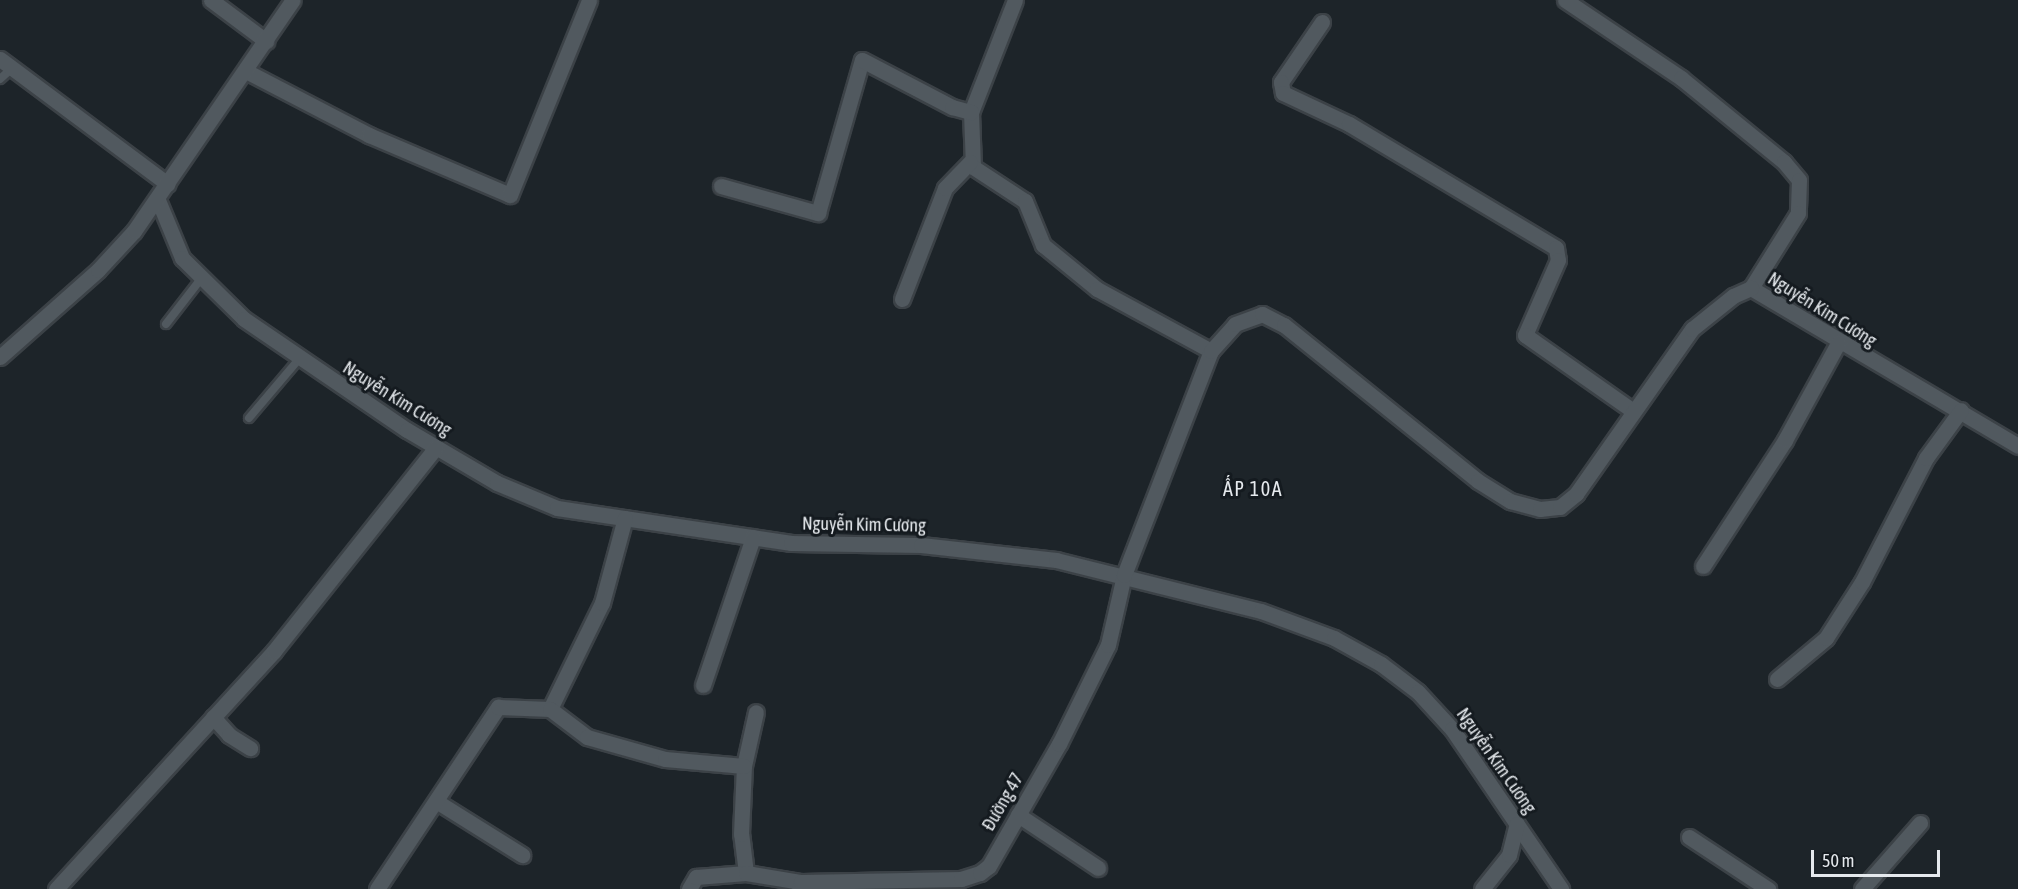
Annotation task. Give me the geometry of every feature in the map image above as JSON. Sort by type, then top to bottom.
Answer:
[{"type":"street","points":[[211,0],[266,41]]},
{"type":"street","points":[[0,357],[98,270],[158,200],[293,0]]},
{"type":"street","points":[[246,70],[369,135],[510,195],[589,0]]},
{"type":"street","points":[[902,299],[945,188],[970,162],[971,112],[1015,0]]},
{"type":"street","name":"Nguyễn Kim Cương","points":[[1565,0],[1681,78],[1784,162],[1799,180],[1798,213],[1751,288],[1838,343],[1961,410],[2018,446]]},
{"type":"street","points":[[1322,22],[1281,82],[1280,90],[1305,106],[1348,124],[1556,248],[1558,260],[1525,335],[1633,411]]},
{"type":"street","points":[[721,186],[818,213],[862,60],[952,107],[971,112]]},
{"type":"street","points":[[4,69],[168,184]]},
{"type":"street","points":[[970,162],[1024,201],[1043,245],[1097,289],[1211,351],[1235,324],[1262,314],[1284,325],[1478,482],[1510,501],[1540,509],[1560,507],[1576,494],[1692,329],[1733,296],[1751,288]]},
{"type":"street","name":"Nguyễn Kim Cương","points":[[158,200],[172,240],[200,280],[244,320],[299,359],[436,447],[497,483],[557,508],[792,543],[921,545],[1010,553],[1124,575],[1261,610],[1334,638],[1380,664],[1418,692],[1452,729],[1561,889]]},
{"type":"street","points":[[1703,566],[1785,440],[1838,343]]},
{"type":"street","name":"Đường 47","points":[[689,889],[696,877],[746,873],[800,886],[961,879],[980,873],[989,866],[1059,744],[1108,645],[1124,575],[1211,351]]},
{"type":"street","points":[[1777,679],[1826,638],[1862,582],[1926,458],[1961,410]]},
{"type":"street","points":[[56,889],[274,651],[436,447]]},
{"type":"street","points":[[550,709],[602,603],[625,518]]},
{"type":"street","points":[[703,685],[753,537]]},
{"type":"street","points":[[378,889],[498,707],[550,709],[587,737],[665,759],[744,766]]},
{"type":"street","points":[[746,873],[741,834],[744,766],[756,712]]},
{"type":"street","points":[[213,717],[229,735],[250,748]]},
{"type":"street","points":[[436,801],[522,855]]},
{"type":"street","points":[[1018,815],[1098,868]]},
{"type":"street","points":[[1862,889],[1920,823]]},
{"type":"street","points":[[1482,889],[1509,855],[1517,824]]},
{"type":"street","points":[[1689,837],[1768,889]]},
{"type":"street","points":[[961,879],[973,889]]},
{"type":"lane","points":[[166,324],[200,280]]},
{"type":"lane","points":[[249,418],[299,359]]},
{"type":"district","name":"ẤP 10A","points":[[1253,488]]}]
